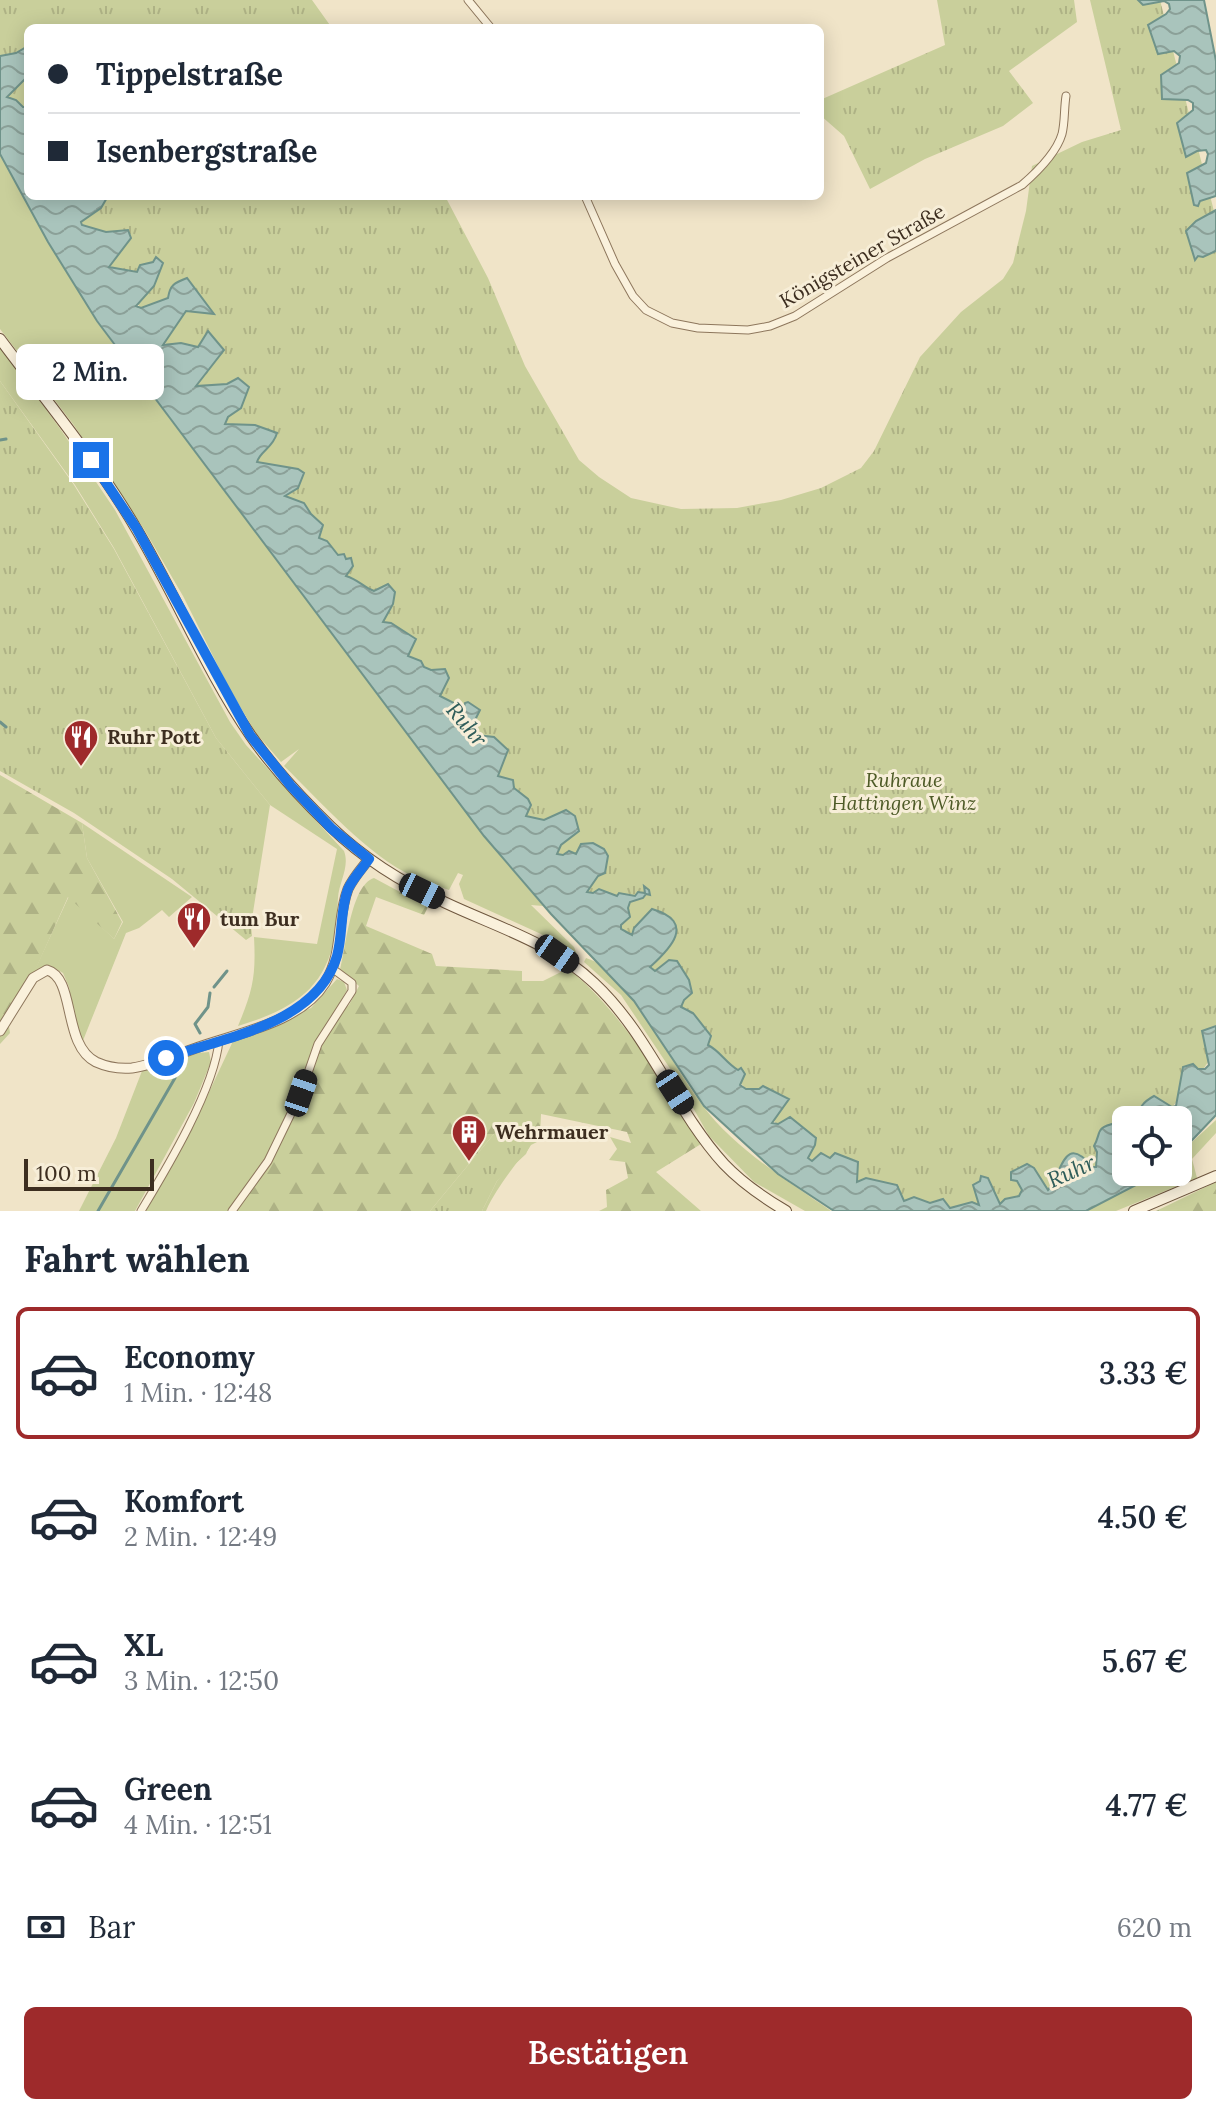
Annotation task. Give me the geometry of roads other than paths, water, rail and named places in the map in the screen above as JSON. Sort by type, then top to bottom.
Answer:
[{"type":"main road","points":[[0,339],[114,492],[250,735],[291,786],[332,829],[369,859],[434,897],[532,940],[586,976],[613,1003],[725,1164],[749,1187],[786,1211]]},
{"type":"main road","points":[[1134,1211],[1216,1176]]},
{"type":"street","points":[[468,0],[488,24]]},
{"type":"street","name":"Königsteiner Straße","points":[[587,200],[615,264],[633,296],[646,310],[672,323],[698,328],[759,328],[795,316],[908,246],[1022,185],[1058,144],[1066,96]]},
{"type":"street","points":[[0,1031],[33,978],[47,970],[57,976],[73,1032],[83,1052],[94,1061],[110,1067],[131,1068],[291,1013],[317,994],[333,969],[349,887],[369,859]]},
{"type":"street","points":[[232,1211],[268,1161],[301,1093],[318,1044],[352,991],[352,983],[333,969]]},
{"type":"street","points":[[141,1211],[198,1103],[217,1059],[219,1040]]},
{"type":"water","points":[[1138,0],[1204,0],[1216,61],[1216,196],[1200,201],[1198,206],[1194,205],[1187,173],[1206,163],[1208,154],[1206,150],[1197,151],[1186,157],[1177,123],[1193,110],[1193,103],[1162,99],[1161,75],[1179,63],[1180,56],[1174,51],[1158,54],[1148,25],[1166,14],[1169,4],[1164,1],[1143,5]]},
{"type":"water","points":[[24,48],[24,80],[7,97],[24,107],[24,198],[0,154],[0,56]]},
{"type":"water","name":"Ruhr","points":[[25,200],[106,200],[101,208],[81,222],[82,225],[106,232],[128,230],[131,238],[109,267],[137,272],[140,265],[153,262],[156,257],[163,263],[154,286],[136,306],[141,308],[168,298],[173,285],[187,278],[214,314],[186,311],[163,345],[181,343],[198,347],[208,331],[224,350],[196,386],[227,384],[238,378],[249,387],[241,408],[228,417],[225,424],[255,425],[277,433],[257,462],[298,469],[304,473],[298,488],[285,496],[304,503],[323,525],[319,538],[327,541],[338,555],[351,558],[353,566],[346,576],[374,591],[388,584],[395,592],[393,604],[383,622],[391,623],[416,639],[408,656],[421,661],[424,667],[431,670],[445,669],[449,678],[440,696],[456,704],[456,716],[466,720],[463,710],[468,702],[480,710],[468,734],[494,737],[508,750],[498,776],[513,780],[514,788],[528,799],[531,805],[526,816],[544,820],[566,810],[575,816],[579,831],[561,845],[557,854],[563,855],[569,851],[576,854],[581,844],[593,843],[604,849],[608,856],[605,873],[598,876],[587,892],[593,893],[599,889],[617,896],[619,893],[635,896],[638,892],[645,893],[644,886],[649,890],[650,895],[630,902],[630,917],[621,929],[632,935],[634,928],[652,909],[666,914],[673,921],[676,928],[671,944],[650,967],[655,971],[669,960],[677,961],[689,980],[692,993],[681,1007],[693,1013],[711,1036],[708,1045],[738,1070],[741,1068],[745,1074],[740,1085],[746,1089],[763,1086],[789,1099],[772,1123],[778,1124],[790,1117],[816,1138],[808,1158],[812,1161],[821,1153],[830,1158],[835,1153],[858,1162],[857,1182],[866,1178],[897,1185],[904,1201],[914,1197],[930,1203],[943,1199],[950,1208],[972,1202],[979,1205],[973,1185],[980,1181],[981,1176],[988,1178],[1000,1204],[1005,1199],[1019,1196],[1022,1190],[1017,1181],[1011,1180],[1011,1172],[1027,1164],[1034,1168],[1048,1190],[1069,1154],[1075,1153],[1096,1167],[1097,1152],[1094,1146],[1100,1131],[1112,1124],[1112,1186],[1134,1186],[1086,1211],[834,1211],[778,1174],[704,1106],[634,1001],[551,914],[484,836],[97,321]]},
{"type":"water","points":[[1216,210],[1216,251],[1198,256],[1195,260],[1186,231],[1196,221]]},
{"type":"water","points":[[1216,1026],[1216,1115],[1192,1140],[1192,1106],[1176,1106],[1183,1067],[1193,1064],[1198,1069],[1205,1069],[1209,1065],[1202,1031]]},
{"type":"water","points":[[1154,1096],[1170,1106],[1142,1106]]},
{"type":"waterway","points":[[0,440],[6,439]]},
{"type":"waterway","points":[[0,722],[6,727]]},
{"type":"waterway","points":[[214,987],[227,971]]},
{"type":"waterway","points":[[200,1033],[195,1024],[208,1007],[210,993]]},
{"type":"waterway","points":[[98,1211],[175,1078]]},
{"type":"place","name":"Ruhr Pott","points":[[81,768]]},
{"type":"place","name":"tum Bur","points":[[194,950]]},
{"type":"place","name":"Wehrmauer","points":[[469,1163]]},
{"type":"park label","name":"Ruhraue Hattingen Winz","points":[[904,792]]}]
